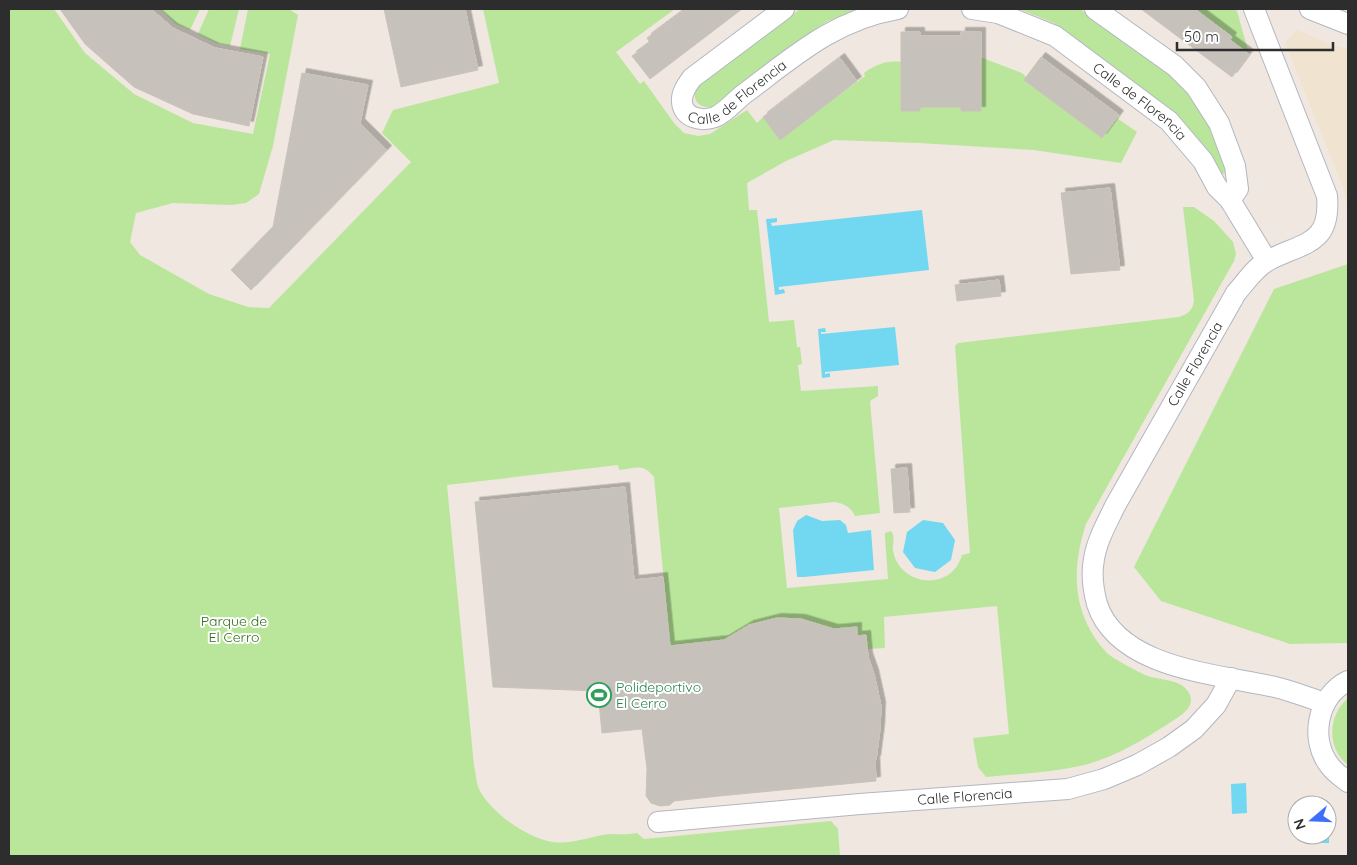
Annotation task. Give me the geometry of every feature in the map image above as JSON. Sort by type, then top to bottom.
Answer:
[{"type":"street","name":"Calle de Florencia","points":[[784,9],[692,78],[684,88],[682,101],[685,111],[694,118],[705,120],[717,116],[745,92],[812,43],[832,31],[852,22],[898,9]]},
{"type":"street","name":"Calle de Florencia","points":[[972,9],[998,13],[1055,36],[1169,121],[1203,161],[1217,186],[1230,200],[1267,261]]},
{"type":"street","points":[[1095,9],[1175,66],[1196,86],[1219,123],[1235,166],[1238,189],[1230,200]]},
{"type":"street","name":"Calle Florencia","points":[[1254,9],[1327,196],[1328,212],[1325,226],[1314,238],[1302,246],[1267,261],[1254,272],[1236,293],[1115,506],[1100,539],[1094,559],[1092,578],[1095,597],[1101,615],[1112,631],[1142,653],[1169,663],[1276,687],[1325,703]]},
{"type":"street","points":[[1310,9],[1348,24]]},
{"type":"street","name":"Calle Florencia","points":[[658,822],[1068,789],[1104,779],[1137,765],[1169,747],[1194,729],[1216,705],[1230,678]]},
{"type":"street","points":[[1348,681],[1329,696],[1319,721],[1319,740],[1323,755],[1329,765],[1348,782]]},
{"type":"shaded area","points":[[1297,30],[1348,49],[1348,210],[1343,187],[1285,43]]},
{"type":"green space","name":"Parque de El Cerro","points":[[9,9],[54,9],[85,53],[134,94],[193,123],[253,134],[270,54],[240,49],[248,9],[289,9],[298,15],[273,146],[259,194],[246,203],[231,205],[173,203],[136,213],[130,242],[140,255],[209,294],[248,307],[269,308],[411,162],[382,133],[393,110],[499,83],[483,9],[675,9],[616,52],[640,84],[644,81],[674,123],[684,133],[698,136],[710,134],[747,110],[757,123],[763,117],[780,139],[865,76],[864,73],[886,62],[901,62],[901,111],[919,111],[920,107],[980,57],[1022,73],[1026,77],[1024,80],[1102,138],[1117,118],[1137,132],[1121,163],[1034,150],[834,140],[786,161],[747,183],[749,210],[757,210],[769,322],[794,320],[797,347],[800,347],[802,364],[798,365],[801,391],[878,386],[878,396],[870,401],[880,513],[855,516],[846,506],[834,502],[779,508],[787,588],[888,579],[885,533],[891,531],[895,558],[899,565],[910,575],[924,580],[931,580],[943,578],[951,573],[957,567],[962,555],[970,553],[955,346],[958,343],[1179,317],[1185,314],[1190,311],[1194,300],[1183,207],[1194,207],[1214,221],[1233,242],[1236,254],[1234,261],[1086,524],[1078,558],[1077,575],[1081,607],[1086,622],[1106,652],[1118,661],[1145,675],[1176,682],[1181,685],[1191,698],[1189,708],[1177,718],[1137,743],[1092,763],[1057,770],[986,777],[978,767],[973,738],[1009,734],[997,606],[884,617],[885,648],[867,649],[857,636],[857,627],[834,629],[801,619],[777,618],[749,625],[724,640],[670,646],[654,477],[646,470],[639,467],[619,470],[618,465],[447,485],[474,766],[479,789],[492,807],[510,823],[531,835],[559,843],[610,834],[637,833],[644,839],[831,821],[838,829],[840,856],[9,856]]},
{"type":"green space","points":[[160,9],[200,9],[190,30],[176,24]]},
{"type":"green space","points":[[209,9],[239,9],[230,46],[216,43],[198,34]]},
{"type":"green space","points":[[800,9],[860,9],[828,21],[818,27],[718,105],[706,107],[698,103],[695,95],[699,85]]},
{"type":"green space","points":[[1019,9],[1080,9],[1179,80],[1209,121],[1227,172],[1220,175],[1199,141],[1172,112],[1054,23]]},
{"type":"green space","points":[[1193,9],[1234,9],[1237,11],[1249,54],[1230,40],[1232,36],[1217,25],[1214,28],[1191,11]]},
{"type":"green space","points":[[1348,264],[1348,643],[1290,644],[1161,601],[1134,567],[1274,289]]},
{"type":"green space","points":[[1348,698],[1348,765],[1336,750],[1332,731],[1336,713]]},
{"type":"water","points":[[922,210],[929,270],[779,287],[779,290],[784,289],[785,293],[775,295],[766,219],[777,218],[777,222],[771,223],[772,226]]},
{"type":"water","points":[[895,327],[899,365],[825,372],[825,374],[830,373],[830,377],[822,378],[818,329],[825,328],[826,332],[821,332],[821,334]]},
{"type":"water","points":[[806,515],[822,521],[840,520],[846,525],[848,533],[871,530],[874,570],[797,577],[793,530],[797,521]]},
{"type":"water","points":[[923,520],[943,523],[955,540],[951,560],[935,572],[915,568],[903,552],[907,532]]},
{"type":"water","points":[[1246,783],[1247,813],[1232,814],[1231,784]]},
{"type":"building","points":[[60,9],[151,9],[173,28],[215,48],[263,57],[249,126],[193,114],[134,87],[85,44]]},
{"type":"building","points":[[384,9],[465,9],[478,70],[401,87]]},
{"type":"building","points":[[686,9],[742,9],[650,79],[632,56],[650,43],[647,38]]},
{"type":"building","points":[[1141,9],[1195,9],[1232,37],[1230,40],[1249,54],[1232,77]]},
{"type":"building","points":[[901,32],[920,32],[920,36],[961,36],[961,32],[981,32],[981,111],[961,111],[961,107],[920,107],[920,111],[901,111]]},
{"type":"building","points":[[1041,57],[1119,115],[1102,138],[1024,80]]},
{"type":"building","points":[[840,58],[857,81],[780,140],[763,117]]},
{"type":"building","points":[[302,73],[368,85],[360,123],[387,150],[251,290],[231,270],[273,227]]},
{"type":"building","points":[[1110,188],[1120,270],[1071,274],[1061,193]]},
{"type":"building","points":[[999,280],[1001,296],[957,301],[955,285]]},
{"type":"building","points":[[907,468],[910,512],[894,513],[891,469]]},
{"type":"building","points":[[625,487],[634,580],[663,577],[670,646],[724,640],[749,625],[777,618],[801,619],[834,629],[857,627],[857,636],[866,635],[868,657],[881,706],[880,729],[875,760],[876,781],[674,801],[670,805],[660,806],[651,803],[646,796],[647,769],[642,729],[602,733],[598,691],[493,687],[475,502]]},
{"type":"place","name":"Polideportivo El Cerro","points":[[599,695]]}]
